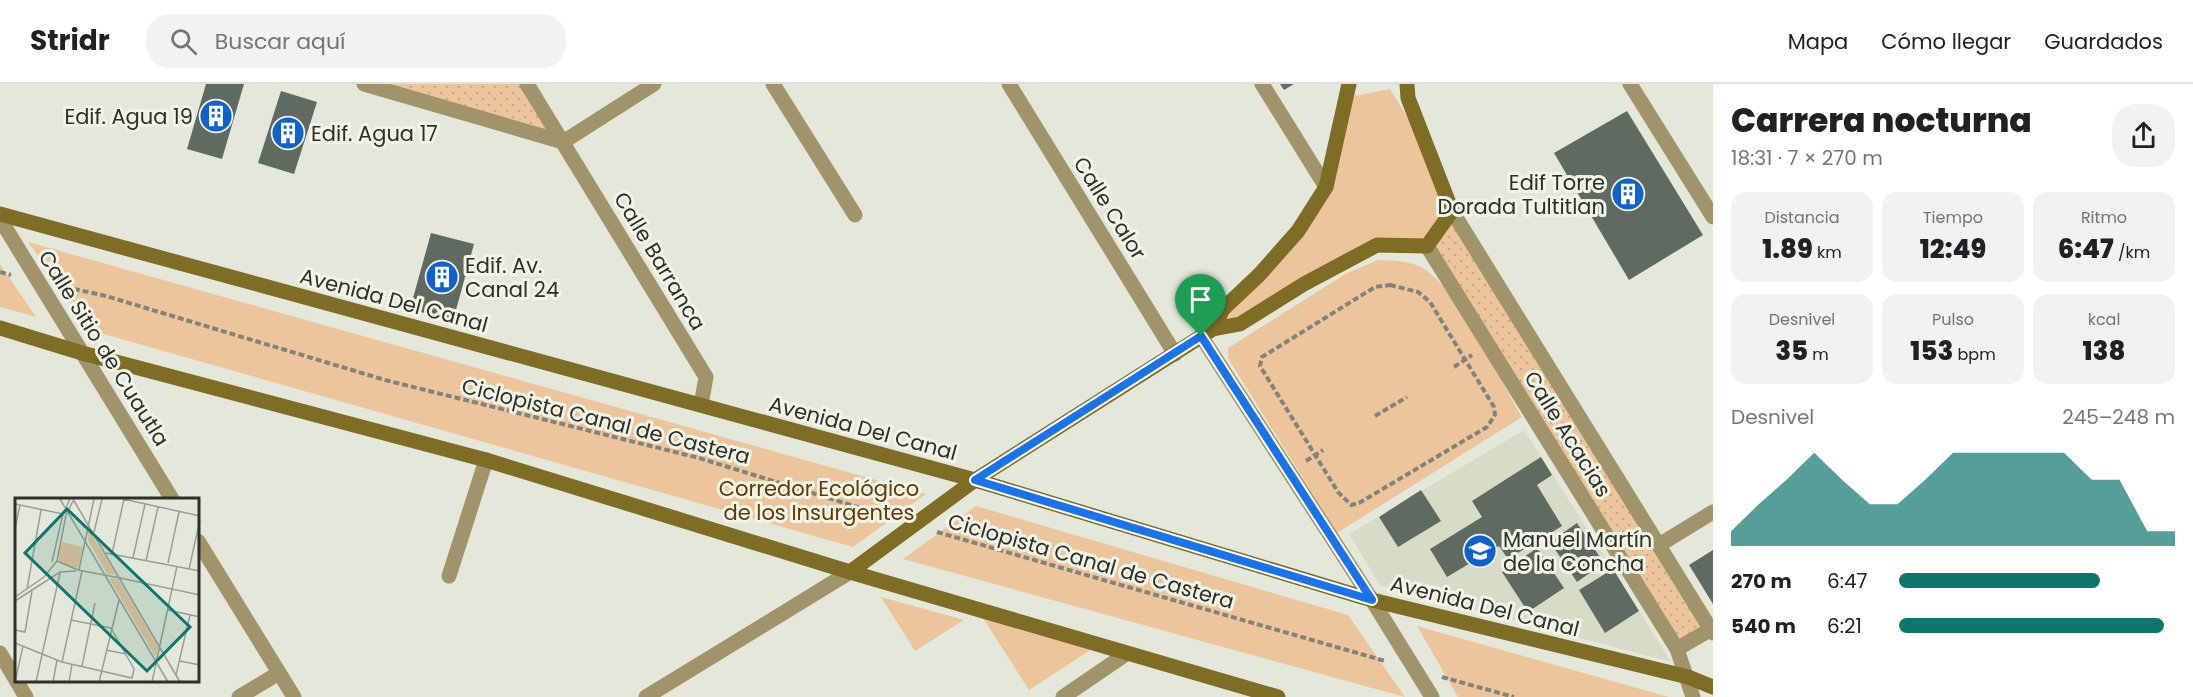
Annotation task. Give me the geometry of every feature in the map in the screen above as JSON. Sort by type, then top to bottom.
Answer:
[{"type":"main road","points":[[1207,333],[1222,309],[1260,274],[1298,231],[1326,187],[1349,84]]},
{"type":"main road","points":[[850,572],[975,480],[1207,333],[1240,324],[1377,245],[1426,246],[1452,211],[1408,98],[1407,84]]},
{"type":"main road","name":"Avenida Del Canal","points":[[0,214],[975,480],[1372,600],[1688,677],[1713,687]]},
{"type":"main road","points":[[0,328],[82,353],[486,459],[850,572],[1278,697]]},
{"type":"street","points":[[364,84],[562,142],[654,84]]},
{"type":"street","name":"Calle Barranca","points":[[527,84],[706,377],[701,405]]},
{"type":"street","points":[[773,84],[855,214]]},
{"type":"street","name":"Calle Calor","points":[[1009,84],[1175,354]]},
{"type":"street","points":[[1263,84],[1326,187]]},
{"type":"street","points":[[1630,84],[1713,217]]},
{"type":"street","name":"Calle Acacias","points":[[1452,211],[1712,630]]},
{"type":"street","name":"Calle Sitio de Cuautla","points":[[0,219],[171,498]]},
{"type":"street","name":"Calle Acacias","points":[[1426,246],[1677,649],[1693,697]]},
{"type":"street","points":[[1207,333],[1372,600],[1418,670],[1432,697]]},
{"type":"street","points":[[449,576],[486,459]]},
{"type":"street","points":[[1659,546],[1713,512]]},
{"type":"street","points":[[200,544],[294,697]]},
{"type":"street","points":[[646,697],[850,572]]},
{"type":"street","points":[[1677,649],[1712,630]]},
{"type":"street","points":[[0,654],[15,679]]},
{"type":"street","points":[[1071,695],[1126,654]]},
{"type":"street","points":[[239,697],[279,673]]},
{"type":"street","points":[[17,682],[26,697]]},
{"type":"path","name":"Ciclopista Canal de Castera","points":[[0,272],[106,296],[385,380],[699,458],[915,525],[1514,697]]},
{"type":"path","points":[[1375,287],[1406,287],[1418,292],[1430,302],[1494,407],[1495,415],[1487,428],[1359,503],[1351,505],[1338,492],[1260,366],[1262,357],[1375,287]]},
{"type":"path","points":[[1454,367],[1476,353]]},
{"type":"path","points":[[1374,417],[1407,397]]},
{"type":"path","points":[[1303,463],[1323,450]]},
{"type":"shaded area","name":"Manuel Martín de la Concha","points":[[1524,430],[1671,662],[1380,585],[1349,534]]},
{"type":"green space","points":[[364,84],[527,84],[563,142]]},
{"type":"green space","points":[[1390,89],[1426,148],[1449,211],[1424,243],[1376,242],[1239,321],[1218,326],[1224,309],[1301,233],[1349,97]]},
{"type":"green space","points":[[1453,217],[1708,627],[1677,644],[1432,248]]},
{"type":"green space","name":"Corredor Ecológico de los Insurgentes","points":[[28,242],[926,494],[853,547],[93,331]]},
{"type":"green space","points":[[1378,260],[1412,264],[1423,268],[1436,279],[1463,315],[1522,417],[1337,533],[1228,358],[1228,348],[1347,273]]},
{"type":"green space","points":[[0,264],[36,317],[0,307]]},
{"type":"green space","name":"Corredor Ecológico de los Insurgentes","points":[[976,506],[1348,615],[1405,697],[903,559]]},
{"type":"green space","points":[[881,597],[964,620],[915,651]]},
{"type":"green space","points":[[983,618],[1092,649],[1029,690]]},
{"type":"green space","points":[[1417,626],[1669,697],[1458,697]]},
{"type":"building","name":"Edif. Agua 19","points":[[206,84],[244,84],[222,159],[187,149]]},
{"type":"building","points":[[1280,84],[1294,84],[1284,90]]},
{"type":"building","name":"Edif. Agua 17","points":[[281,91],[317,102],[294,174],[258,163]]},
{"type":"building","name":"Edif Torre Dorada Tultitlan","points":[[1627,111],[1703,235],[1629,280],[1554,153]]},
{"type":"building","name":"Edif. Av. Canal 24","points":[[431,233],[474,244],[453,321],[410,309]]},
{"type":"building","points":[[1541,457],[1552,475],[1537,485],[1562,526],[1508,559],[1499,546],[1447,577],[1430,549],[1482,517],[1472,501]]},
{"type":"building","points":[[1421,490],[1441,521],[1398,547],[1379,517]]},
{"type":"building","points":[[1577,523],[1604,563],[1577,582],[1550,542]]},
{"type":"building","points":[[1537,548],[1564,588],[1528,612],[1502,572]]},
{"type":"building","points":[[1713,550],[1713,604],[1689,565]]},
{"type":"building","points":[[1613,569],[1639,611],[1605,633],[1579,590]]},
{"type":"place","name":"Edif. Agua 19","points":[[216,116]]},
{"type":"place","name":"Edif. Agua 17","points":[[288,133]]},
{"type":"place","name":"Edif Torre Dorada Tultitlan","points":[[1628,194]]},
{"type":"place","name":"Edif. Av. Canal 24","points":[[442,277]]},
{"type":"place","name":"Manuel Martín de la Concha","points":[[1480,551]]},
{"type":"route","points":[[1201,336],[1244,402],[1372,600],[975,480],[1201,336]]}]
